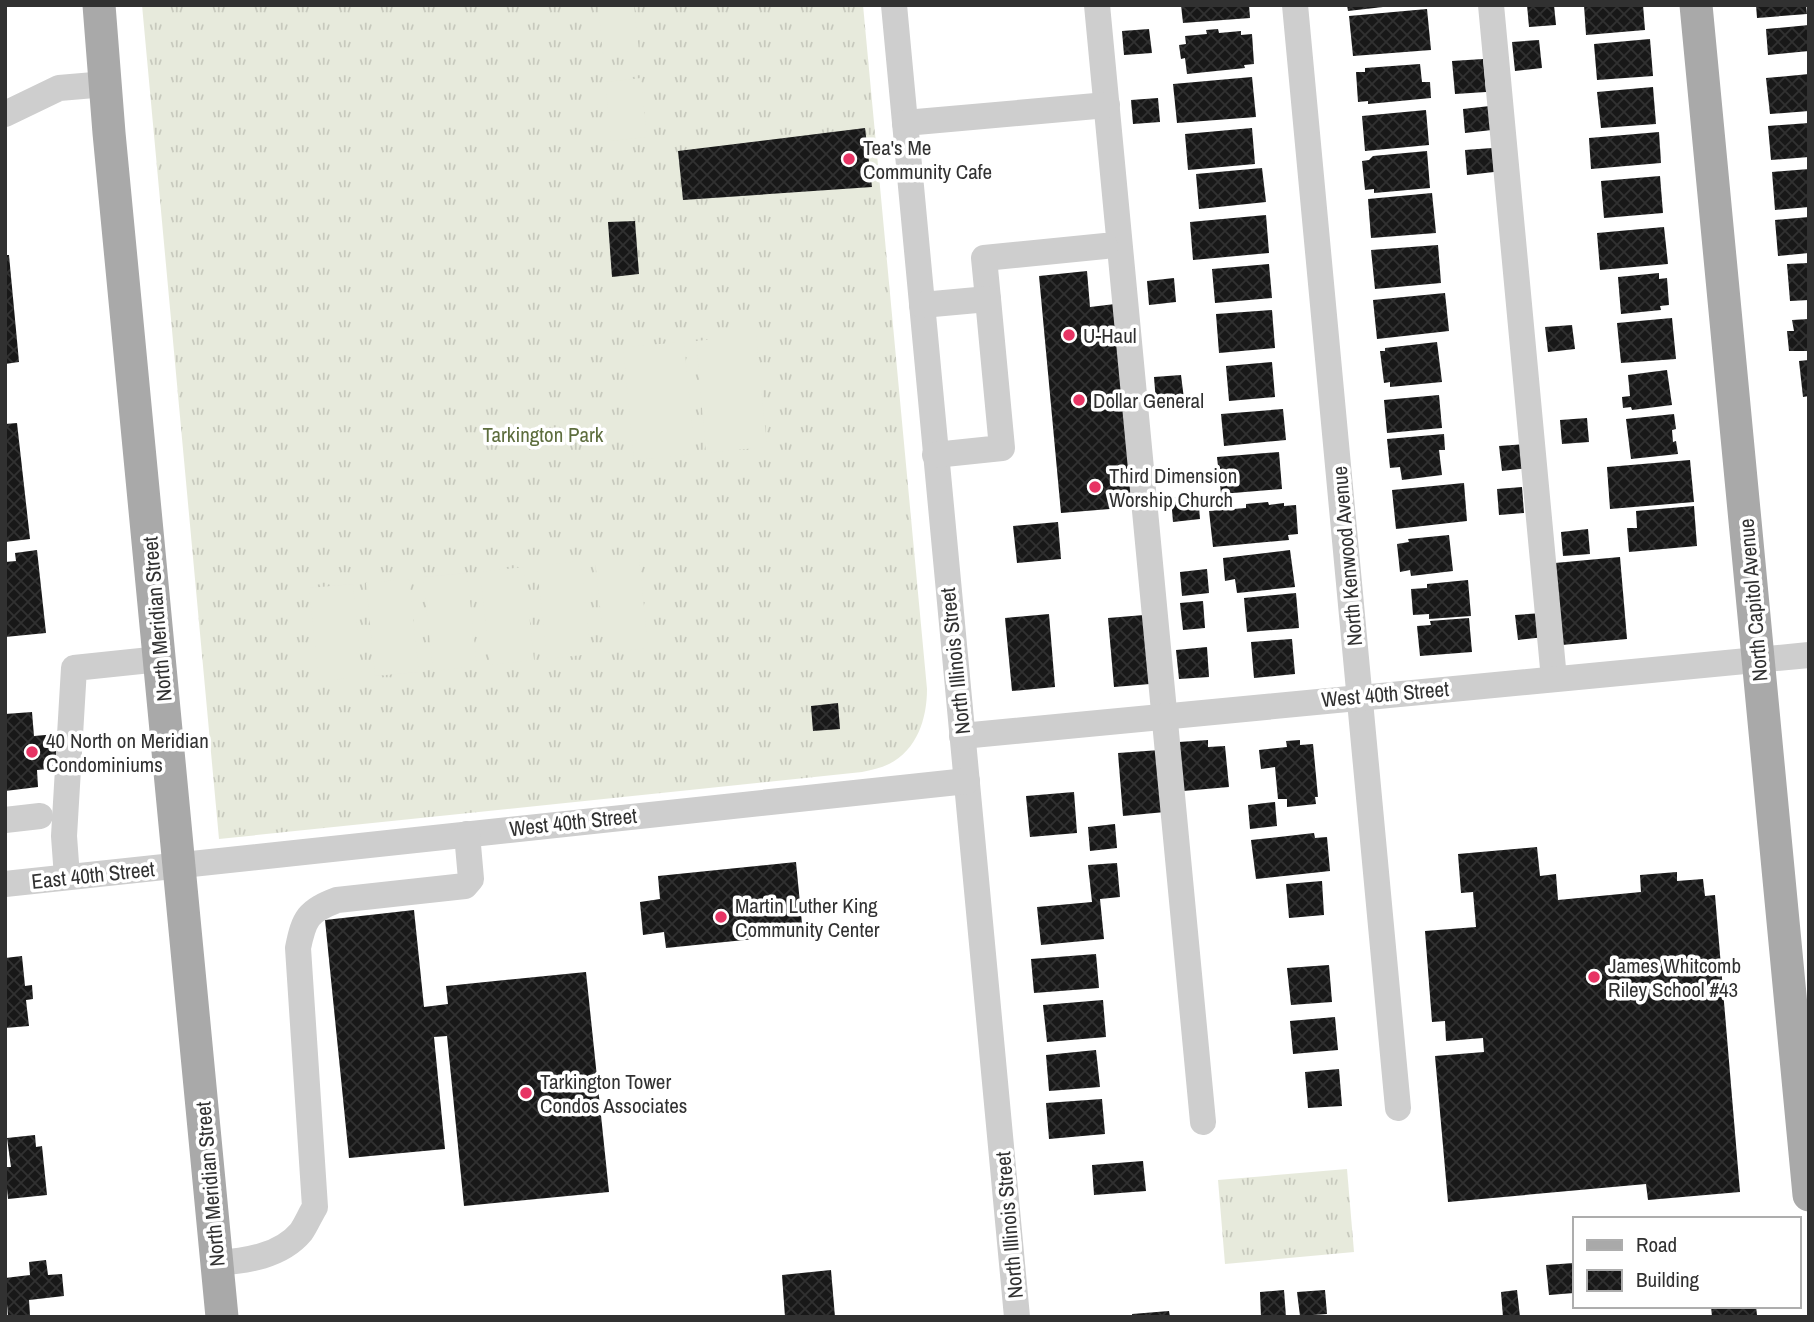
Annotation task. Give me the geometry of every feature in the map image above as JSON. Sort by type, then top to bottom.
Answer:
[{"type":"main road","name":"North Meridian Street","points":[[99,5],[222,1317]]},
{"type":"main road","name":"North Capitol Avenue","points":[[1696,5],[1809,1195]]},
{"type":"street","name":"North Illinois Street","points":[[894,5],[1017,1317]]},
{"type":"street","points":[[1097,5],[1203,1122]]},
{"type":"street","name":"North Kenwood Avenue","points":[[1295,5],[1398,1108]]},
{"type":"street","points":[[1491,5],[1554,679]]},
{"type":"street","points":[[5,114],[59,88],[106,83]]},
{"type":"street","points":[[905,123],[1107,105]]},
{"type":"street","points":[[935,456],[1002,448],[984,258],[1105,246]]},
{"type":"street","points":[[922,305],[988,299]]},
{"type":"street","name":"West 40th Street","points":[[962,736],[1809,655]]},
{"type":"street","points":[[67,877],[64,836],[74,668],[160,659]]},
{"type":"street","name":"West 40th Street","points":[[180,866],[967,781]]},
{"type":"street","points":[[5,820],[40,816]]},
{"type":"street","points":[[217,1263],[242,1261],[283,1248],[301,1232],[315,1207],[298,948],[309,914],[337,900],[465,886],[471,879],[467,834]]},
{"type":"street","name":"East 40th Street","points":[[5,884],[180,866]]},
{"type":"green space","name":"Tarkington Park","points":[[142,5],[863,5],[927,689],[922,722],[907,751],[889,764],[862,772],[219,839]]},
{"type":"green space","points":[[598,5],[634,5],[639,51],[603,54]]},
{"type":"green space","points":[[641,78],[647,137],[611,141],[605,82]]},
{"type":"green space","points":[[756,335],[767,447],[706,453],[696,341]]},
{"type":"green space","points":[[684,342],[695,454],[634,460],[623,347]]},
{"type":"green space","points":[[639,555],[648,648],[605,653],[595,560]]},
{"type":"green space","points":[[581,561],[591,654],[547,659],[537,566]]},
{"type":"green space","points":[[524,567],[534,660],[490,665],[480,572]]},
{"type":"green space","points":[[467,573],[477,666],[433,671],[423,577]]},
{"type":"green space","points":[[409,579],[419,672],[375,676],[366,583]]},
{"type":"green space","points":[[353,584],[362,677],[319,681],[309,588]]},
{"type":"green space","points":[[1347,1169],[1354,1252],[1225,1264],[1218,1180]]},
{"type":"building","points":[[1181,5],[1249,5],[1250,18],[1183,23]]},
{"type":"building","points":[[1347,5],[1382,5],[1383,7],[1348,11]]},
{"type":"building","points":[[1527,5],[1554,5],[1556,25],[1529,27]]},
{"type":"building","points":[[1584,5],[1643,5],[1645,30],[1586,35]]},
{"type":"building","points":[[1756,5],[1806,5],[1807,14],[1757,18]]},
{"type":"building","points":[[1427,9],[1431,50],[1353,56],[1349,16]]},
{"type":"building","points":[[1809,25],[1809,51],[1768,55],[1766,29]]},
{"type":"building","points":[[1149,29],[1152,53],[1124,55],[1122,31]]},
{"type":"building","points":[[1218,29],[1219,33],[1241,31],[1241,35],[1252,34],[1254,64],[1244,65],[1245,68],[1187,74],[1185,58],[1181,59],[1179,45],[1186,44],[1185,36],[1207,34],[1206,30]]},
{"type":"building","points":[[1650,39],[1653,76],[1597,80],[1594,44]]},
{"type":"building","points":[[1539,40],[1542,68],[1515,71],[1512,42]]},
{"type":"building","points":[[1483,59],[1486,92],[1455,94],[1452,61]]},
{"type":"building","points":[[1420,64],[1422,82],[1430,82],[1431,98],[1368,104],[1368,101],[1358,102],[1356,72],[1365,72],[1365,68]]},
{"type":"building","points":[[1809,74],[1809,111],[1770,114],[1766,78]]},
{"type":"building","points":[[1252,77],[1256,117],[1177,123],[1173,84]]},
{"type":"building","points":[[1653,87],[1656,124],[1601,128],[1597,92]]},
{"type":"building","points":[[1158,98],[1160,122],[1133,124],[1131,100]]},
{"type":"building","points":[[1490,106],[1492,130],[1465,133],[1463,109]]},
{"type":"building","points":[[1426,110],[1429,145],[1365,151],[1362,116]]},
{"type":"building","points":[[1809,123],[1809,157],[1771,160],[1768,126]]},
{"type":"building","points":[[865,128],[872,187],[683,200],[678,151]]},
{"type":"building","points":[[1252,128],[1255,164],[1188,170],[1185,134]]},
{"type":"building","points":[[1659,132],[1661,163],[1591,169],[1589,138]]},
{"type":"building","points":[[1492,148],[1494,172],[1467,175],[1465,150]]},
{"type":"building","points":[[1427,151],[1430,188],[1374,193],[1374,189],[1365,190],[1362,161],[1373,156]]},
{"type":"building","points":[[1262,168],[1266,202],[1199,209],[1196,174]]},
{"type":"building","points":[[1809,169],[1809,207],[1775,210],[1772,172]]},
{"type":"building","points":[[1660,176],[1663,213],[1604,218],[1601,181]]},
{"type":"building","points":[[1432,193],[1436,233],[1371,238],[1368,199]]},
{"type":"building","points":[[1266,215],[1269,253],[1193,260],[1190,222]]},
{"type":"building","points":[[1809,217],[1809,253],[1778,256],[1775,220]]},
{"type":"building","points":[[635,221],[639,274],[612,277],[608,222]]},
{"type":"building","points":[[1664,227],[1668,264],[1600,270],[1597,233]]},
{"type":"building","points":[[1438,245],[1441,283],[1375,289],[1371,250]]},
{"type":"building","points":[[5,255],[9,255],[19,362],[5,364]]},
{"type":"building","points":[[1809,263],[1809,300],[1790,301],[1787,264]]},
{"type":"building","points":[[1269,264],[1272,298],[1215,303],[1212,269]]},
{"type":"building","points":[[1087,271],[1090,307],[1115,304],[1134,507],[1061,513],[1039,276]]},
{"type":"building","points":[[1659,273],[1659,279],[1667,278],[1669,305],[1660,306],[1661,310],[1621,314],[1618,277]]},
{"type":"building","points":[[1174,278],[1176,302],[1149,305],[1147,281]]},
{"type":"building","points":[[1445,293],[1449,331],[1377,339],[1373,300]]},
{"type":"building","points":[[1272,310],[1275,348],[1219,353],[1216,314]]},
{"type":"building","points":[[1672,318],[1676,359],[1621,363],[1617,323]]},
{"type":"building","points":[[1809,319],[1809,351],[1789,351],[1787,331],[1794,331],[1792,320]]},
{"type":"building","points":[[1572,325],[1575,349],[1548,352],[1545,327]]},
{"type":"building","points":[[1437,342],[1442,382],[1390,387],[1390,382],[1384,383],[1380,351],[1385,351],[1385,348]]},
{"type":"building","points":[[1809,360],[1809,396],[1803,397],[1799,361]]},
{"type":"building","points":[[1272,362],[1275,397],[1229,401],[1226,366]]},
{"type":"building","points":[[1667,370],[1672,405],[1632,410],[1631,407],[1623,408],[1622,397],[1630,396],[1628,375]]},
{"type":"building","points":[[1181,375],[1184,399],[1156,402],[1154,377]]},
{"type":"building","points":[[1439,395],[1442,428],[1387,433],[1384,400]]},
{"type":"building","points":[[1283,409],[1286,440],[1224,446],[1221,414]]},
{"type":"building","points":[[1674,414],[1676,429],[1672,430],[1673,442],[1676,441],[1678,454],[1631,459],[1626,419]]},
{"type":"building","points":[[1587,418],[1589,442],[1562,444],[1560,420]]},
{"type":"building","points":[[17,423],[30,539],[5,542],[5,424]]},
{"type":"building","points":[[1444,434],[1445,450],[1439,450],[1442,475],[1402,480],[1400,467],[1390,468],[1387,439]]},
{"type":"building","points":[[1527,444],[1529,468],[1502,471],[1499,446]]},
{"type":"building","points":[[1279,452],[1282,489],[1221,494],[1217,457]]},
{"type":"building","points":[[1690,460],[1694,502],[1610,509],[1607,467]]},
{"type":"building","points":[[1464,483],[1467,521],[1396,529],[1392,490]]},
{"type":"building","points":[[1522,487],[1524,513],[1499,515],[1497,489]]},
{"type":"building","points":[[1198,495],[1200,519],[1173,522],[1171,498]]},
{"type":"building","points":[[1268,502],[1269,505],[1296,505],[1298,534],[1288,535],[1289,540],[1213,547],[1209,511],[1246,508],[1246,504]]},
{"type":"building","points":[[1694,506],[1697,546],[1629,552],[1627,528],[1637,528],[1636,511]]},
{"type":"building","points":[[1058,522],[1061,559],[1017,563],[1013,526]]},
{"type":"building","points":[[1588,529],[1590,554],[1563,556],[1561,532]]},
{"type":"building","points":[[1449,535],[1453,571],[1411,576],[1410,570],[1400,572],[1397,544],[1409,542],[1408,539]]},
{"type":"building","points":[[37,550],[46,633],[5,637],[5,562],[16,561],[15,553]]},
{"type":"building","points":[[1290,550],[1295,587],[1237,593],[1235,579],[1225,581],[1223,558]]},
{"type":"building","points":[[1620,557],[1627,639],[1562,645],[1555,563]]},
{"type":"building","points":[[1207,569],[1209,593],[1182,596],[1180,572]]},
{"type":"building","points":[[1468,580],[1471,616],[1429,619],[1429,614],[1413,615],[1411,589],[1427,588],[1427,584]]},
{"type":"building","points":[[1296,593],[1299,628],[1247,632],[1244,598]]},
{"type":"building","points":[[1203,601],[1205,628],[1183,630],[1180,603]]},
{"type":"building","points":[[1543,613],[1545,637],[1518,640],[1515,615]]},
{"type":"building","points":[[1049,614],[1055,687],[1012,691],[1005,618]]},
{"type":"building","points":[[1144,615],[1150,684],[1114,687],[1108,618]]},
{"type":"building","points":[[1469,618],[1472,652],[1420,656],[1417,626],[1431,625],[1430,621]]},
{"type":"building","points":[[1292,639],[1295,674],[1254,678],[1251,642]]},
{"type":"building","points":[[1207,647],[1209,677],[1179,679],[1176,650]]},
{"type":"building","points":[[838,703],[840,729],[813,731],[811,706]]},
{"type":"building","name":"40 North on Meridian Condominiums","points":[[32,712],[34,736],[57,734],[60,768],[37,770],[38,787],[5,791],[5,714]]},
{"type":"building","points":[[1208,740],[1208,747],[1225,746],[1229,787],[1183,791],[1179,742]]},
{"type":"building","points":[[1300,740],[1300,745],[1313,744],[1318,797],[1315,797],[1316,804],[1287,807],[1287,799],[1278,799],[1275,767],[1261,769],[1259,750],[1287,747],[1286,741]]},
{"type":"building","points":[[1160,750],[1165,812],[1123,816],[1118,753]]},
{"type":"building","points":[[1074,792],[1077,833],[1030,837],[1026,796]]},
{"type":"building","points":[[1275,802],[1277,826],[1250,829],[1248,805]]},
{"type":"building","points":[[1115,824],[1117,848],[1090,851],[1088,827]]},
{"type":"building","points":[[1314,833],[1315,838],[1327,837],[1330,871],[1256,879],[1251,840]]},
{"type":"building","points":[[1537,847],[1540,876],[1556,874],[1558,900],[1641,892],[1640,875],[1677,872],[1677,881],[1703,879],[1705,896],[1715,895],[1740,1192],[1648,1200],[1646,1184],[1448,1202],[1435,1056],[1484,1052],[1483,1038],[1446,1041],[1445,1021],[1432,1022],[1425,931],[1476,927],[1473,892],[1461,893],[1458,854]]},
{"type":"building","name":"Martin Luther King Community Center","points":[[796,862],[803,934],[666,948],[664,932],[643,935],[640,902],[660,899],[658,876]]},
{"type":"building","points":[[1117,863],[1120,897],[1100,899],[1104,939],[1041,945],[1037,907],[1092,902],[1088,865]]},
{"type":"building","points":[[1322,881],[1324,915],[1289,918],[1286,884]]},
{"type":"building","name":"Tarkington Tower Condos Associates","points":[[414,910],[424,1007],[448,1004],[446,986],[586,972],[609,1192],[464,1206],[447,1036],[434,1037],[445,1149],[349,1158],[325,920]]},
{"type":"building","points":[[1096,954],[1099,988],[1034,993],[1031,959]]},
{"type":"building","points":[[22,956],[25,986],[32,985],[33,999],[26,1000],[29,1026],[5,1028],[5,958]]},
{"type":"building","points":[[1329,965],[1332,1002],[1291,1005],[1287,968]]},
{"type":"building","points":[[1103,1000],[1106,1037],[1047,1042],[1043,1005]]},
{"type":"building","points":[[1335,1017],[1338,1050],[1293,1054],[1290,1021]]},
{"type":"building","points":[[1096,1050],[1100,1087],[1049,1091],[1046,1055]]},
{"type":"building","points":[[1339,1069],[1342,1106],[1308,1108],[1305,1072]]},
{"type":"building","points":[[1102,1099],[1105,1134],[1049,1139],[1046,1103]]},
{"type":"building","points":[[35,1135],[36,1147],[42,1146],[47,1195],[8,1199],[5,1167],[11,1167],[7,1138]]},
{"type":"building","points":[[1143,1161],[1146,1191],[1094,1195],[1092,1165]]},
{"type":"building","points":[[46,1260],[48,1275],[62,1274],[64,1296],[29,1300],[30,1315],[8,1317],[5,1278],[30,1275],[29,1262]]},
{"type":"building","points":[[1573,1263],[1573,1293],[1549,1295],[1546,1265]]},
{"type":"building","points":[[831,1270],[835,1317],[785,1317],[782,1275]]},
{"type":"building","points":[[1284,1290],[1286,1317],[1261,1317],[1260,1292]]},
{"type":"building","points":[[1325,1290],[1327,1314],[1300,1316],[1297,1292]]},
{"type":"building","points":[[1517,1290],[1520,1317],[1503,1317],[1501,1292]]},
{"type":"building","points":[[1711,1308],[1756,1308],[1757,1315],[1712,1317]]},
{"type":"building","points":[[1169,1311],[1170,1317],[1132,1317],[1132,1314]]},
{"type":"place","name":"Tea's Me Community Cafe","points":[[849,159]]},
{"type":"place","name":"U-Haul","points":[[1069,335]]},
{"type":"place","name":"Dollar General","points":[[1079,400]]},
{"type":"place","name":"Third Dimension Worship Church","points":[[1095,487]]},
{"type":"place","name":"40 North on Meridian Condominiums","points":[[32,752]]},
{"type":"place","name":"Martin Luther King Community Center","points":[[721,917]]},
{"type":"place","name":"James Whitcomb Riley School #43","points":[[1594,977]]},
{"type":"place","name":"Tarkington Tower Condos Associates","points":[[526,1093]]}]
